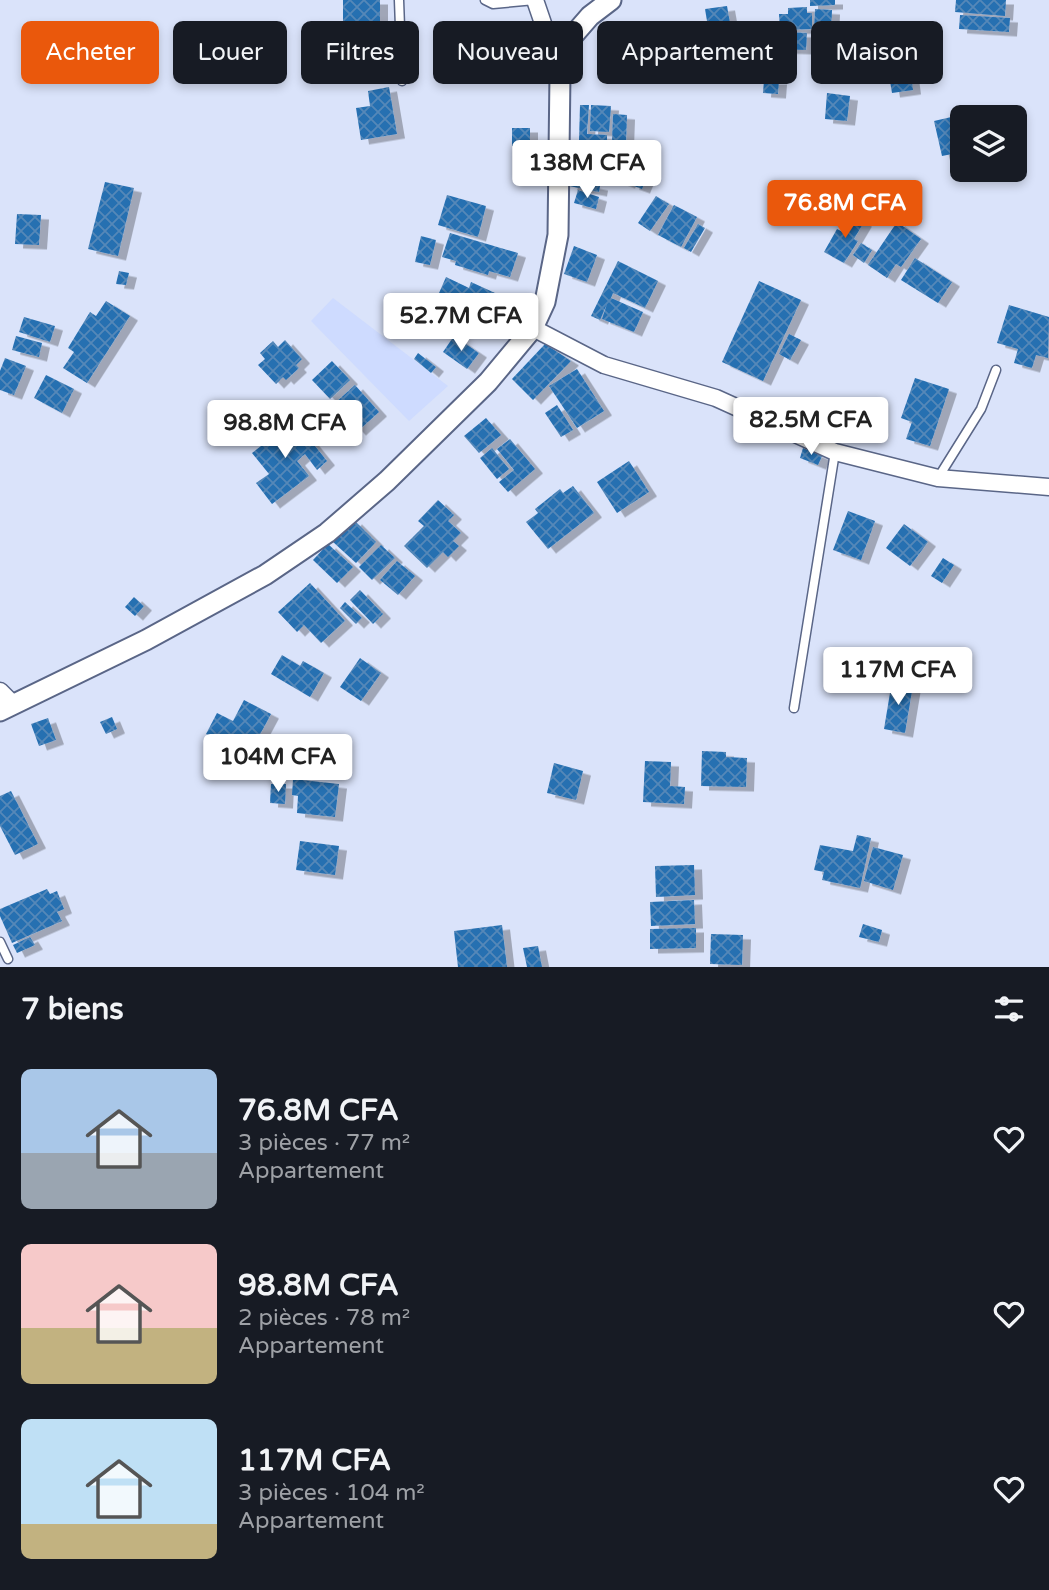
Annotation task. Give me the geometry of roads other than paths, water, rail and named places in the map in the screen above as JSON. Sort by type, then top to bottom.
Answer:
[{"type":"street","points":[[535,0],[542,21]]},
{"type":"street","points":[[583,24],[611,0]]},
{"type":"street","points":[[4,702],[134,646],[265,575],[327,533],[387,481],[488,382],[533,328],[545,302],[558,236],[560,84]]},
{"type":"street","points":[[533,328],[604,365],[680,385],[716,398],[835,452],[938,478],[1049,487]]},
{"type":"lane","points":[[399,0],[400,21]]},
{"type":"lane","points":[[485,0],[493,4],[535,0]]},
{"type":"lane","points":[[938,478],[981,409],[996,370]]},
{"type":"lane","points":[[794,708],[835,452]]},
{"type":"lane","points":[[0,942],[8,959]]}]
